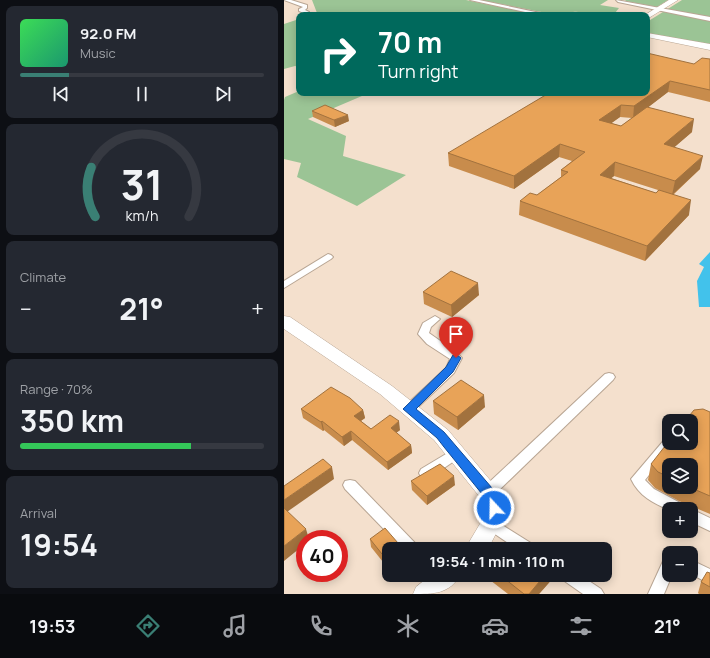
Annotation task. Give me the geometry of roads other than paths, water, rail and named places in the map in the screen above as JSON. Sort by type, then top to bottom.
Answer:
[{"type":"street","points":[[286,0],[305,6],[305,8],[301,10],[306,12]]},
{"type":"street","points":[[472,0],[532,12]]},
{"type":"street","points":[[650,15],[674,0]]},
{"type":"street","points":[[618,1],[710,19]]},
{"type":"street","points":[[650,36],[710,47]]},
{"type":"street","points":[[284,285],[328,257]]},
{"type":"street","points":[[409,409],[450,370],[456,358],[448,350],[429,341],[423,334],[427,325],[435,319]]},
{"type":"street","points":[[284,321],[386,390],[440,435],[488,492],[494,508],[492,524],[480,542]]},
{"type":"street","points":[[488,492],[609,377]]},
{"type":"street","points":[[662,450],[638,479],[639,484],[647,492],[666,502]]},
{"type":"street","points":[[422,476],[456,453]]},
{"type":"street","points":[[350,485],[405,542]]},
{"type":"street","points":[[698,519],[710,525]]},
{"type":"street","points":[[492,524],[519,542]]},
{"type":"street","points":[[698,571],[710,577]]},
{"type":"street","points":[[656,594],[662,580]]},
{"type":"street","points":[[424,594],[437,582]]},
{"type":"street","points":[[578,582],[596,594]]},
{"type":"water","points":[[710,252],[710,307],[699,307],[697,281],[704,267],[699,264]]}]
